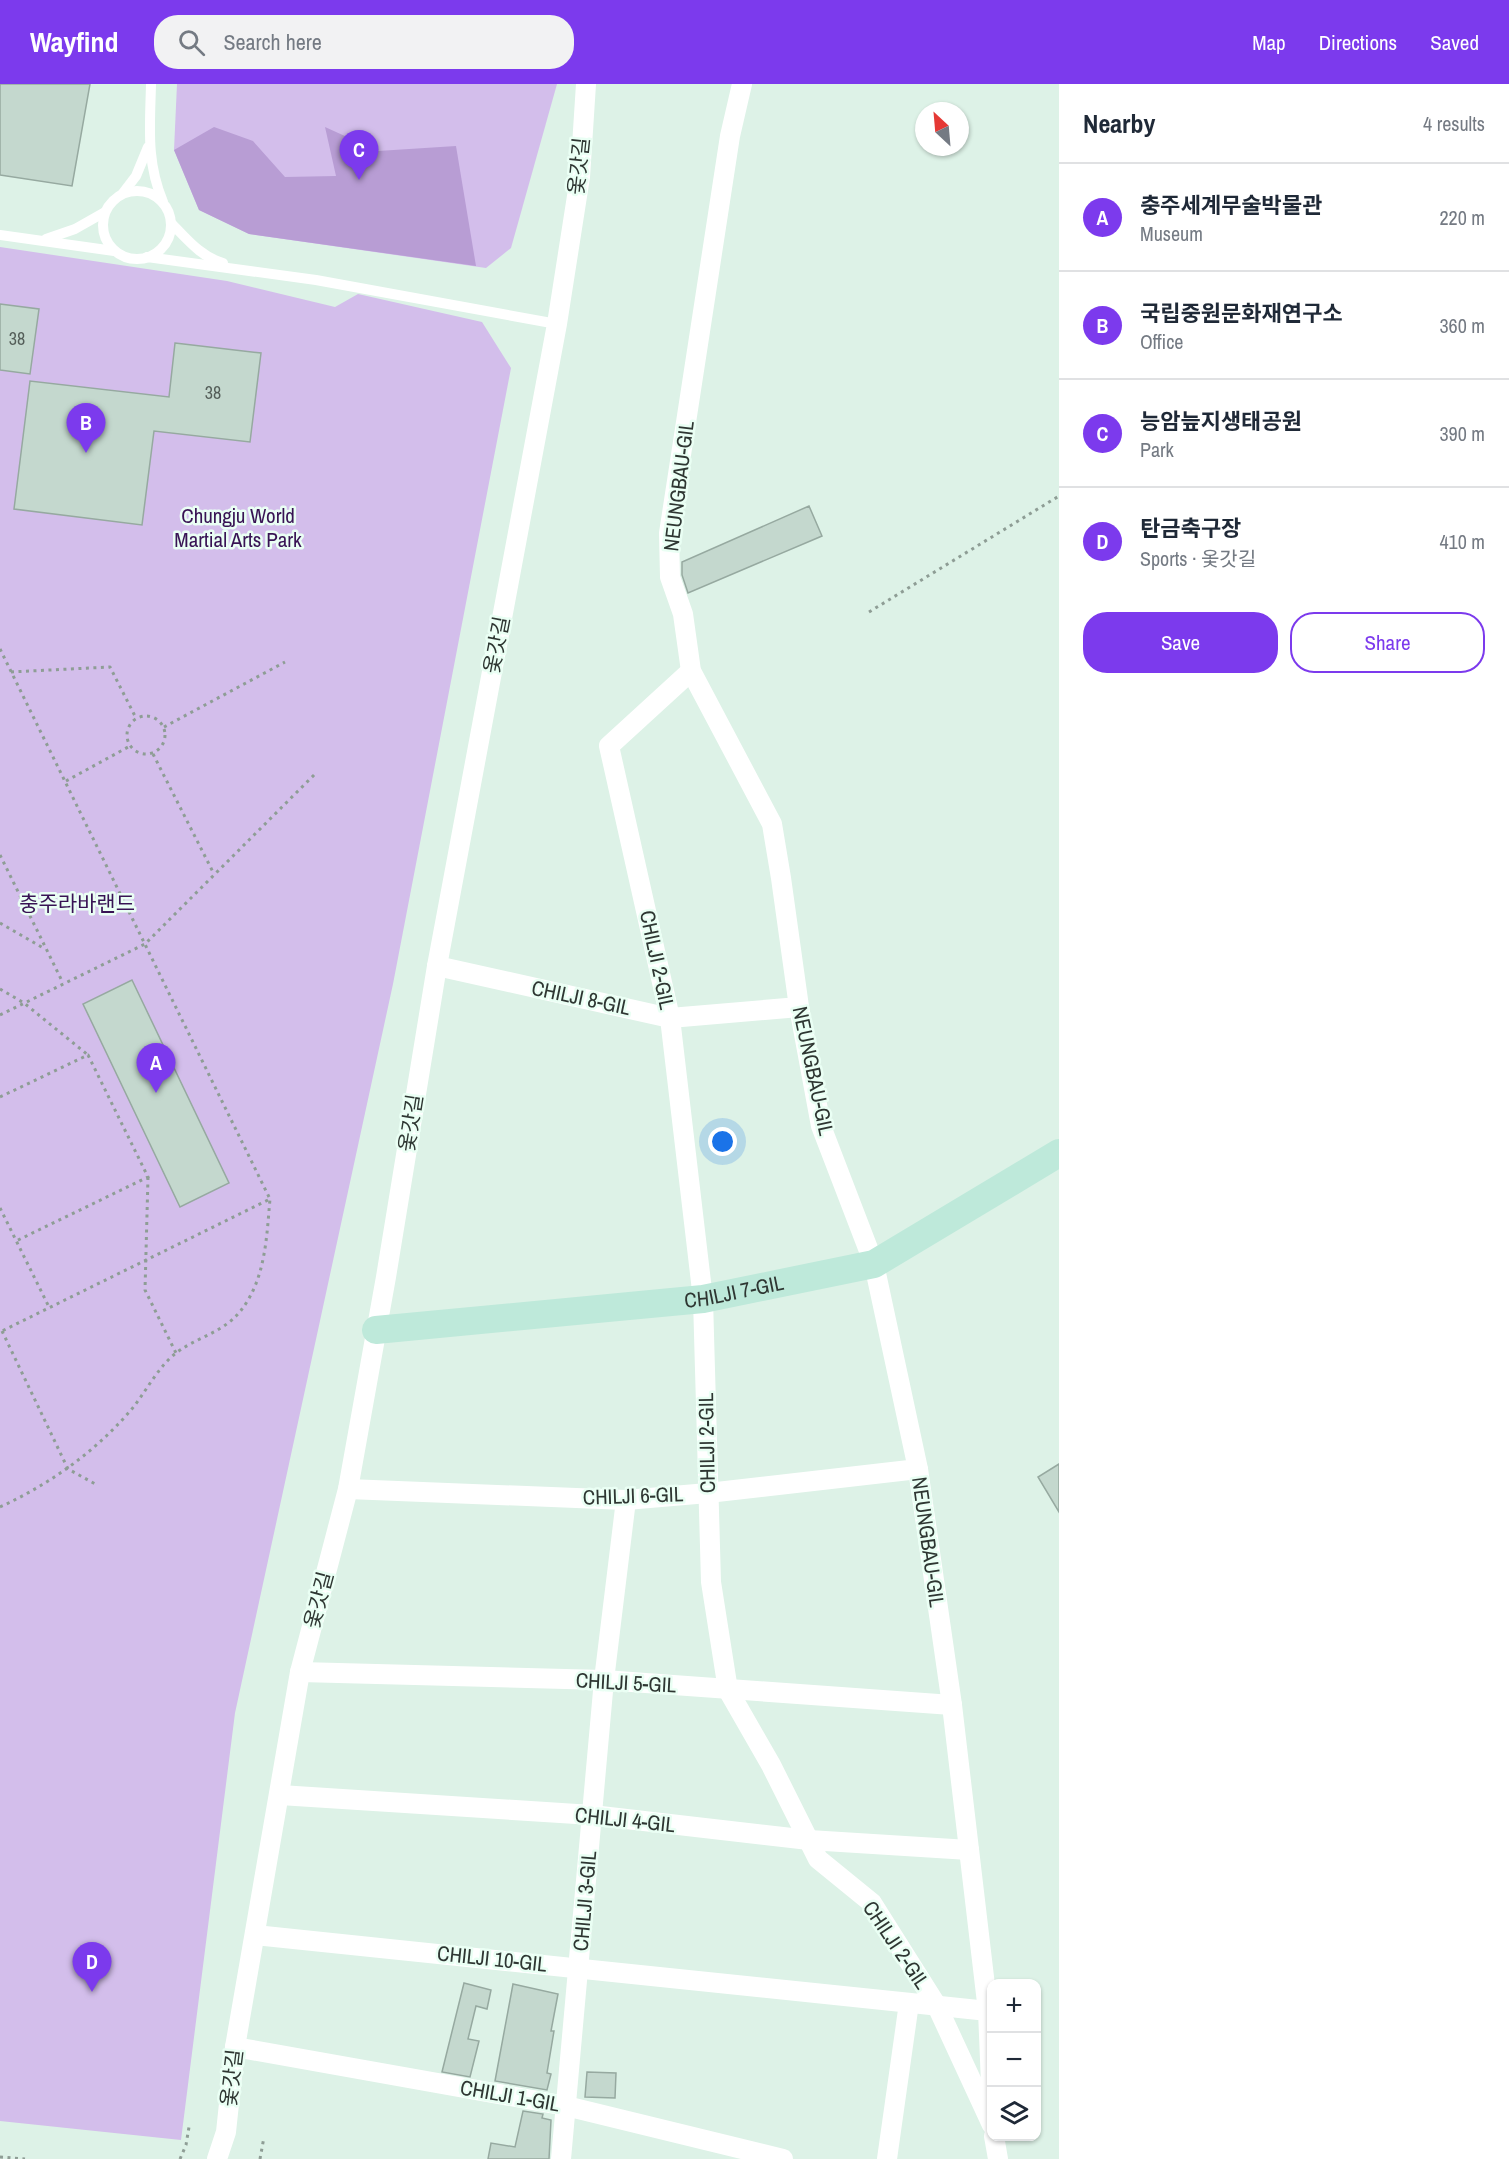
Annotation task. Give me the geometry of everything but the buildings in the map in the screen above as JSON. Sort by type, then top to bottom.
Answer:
[{"type":"street","name":"옻갓길","points":[[217,2159],[226,2132],[235,2047],[300,1672],[348,1489],[437,966],[557,324],[580,177],[586,84]]},
{"type":"street","name":"NEUNGBAU-GIL","points":[[742,84],[730,135],[669,534],[670,577],[683,614],[692,671],[772,824],[799,1007],[821,1126],[874,1264],[918,1469],[952,1705],[987,2003]]},
{"type":"street","name":"CHILJI 2-GIL","points":[[692,671],[609,746],[670,1018],[703,1299],[711,1582],[728,1690],[771,1765],[818,1858],[872,1903],[937,2006]]},
{"type":"street","name":"CHILJI 8-GIL","points":[[437,966],[670,1018],[799,1007]]},
{"type":"street","name":"CHILJI 7-GIL","points":[[376,1330],[703,1299],[874,1264],[1059,1153]]},
{"type":"street","name":"CHILJI 6-GIL","points":[[348,1489],[626,1500],[918,1469]]},
{"type":"street","name":"CHILJI 3-GIL","points":[[561,2159],[604,1680],[626,1500]]},
{"type":"street","name":"CHILJI 5-GIL","points":[[300,1672],[604,1680],[952,1705]]},
{"type":"street","name":"CHILJI 4-GIL","points":[[280,1795],[592,1815],[809,1840],[969,1850]]},
{"type":"street","name":"CHILJI 10-GIL","points":[[255,1935],[909,2003]]},
{"type":"street","name":"CHILJI 2-GIL","points":[[887,2159],[909,2003],[937,2006]]},
{"type":"street","points":[[937,2006],[987,2011]]},
{"type":"street","points":[[937,2006],[987,2114]]},
{"type":"street","name":"NEUNGBAU-GIL","points":[[989,2033],[991,2087]]},
{"type":"street","name":"CHILJI 1-GIL","points":[[235,2047],[566,2106],[783,2159]]},
{"type":"street","points":[[995,2141],[998,2159]]},
{"type":"lane","points":[[147,257],[163,247],[170,236],[171,223],[169,212],[154,182],[151,165],[151,84]]},
{"type":"lane","points":[[114,251],[107,243],[103,233],[102,223],[105,212],[136,176],[150,135]]},
{"type":"lane","points":[[123,193],[141,190],[157,196],[163,202]]},
{"type":"lane","points":[[34,240],[61,235],[105,212]]},
{"type":"lane","points":[[171,223],[200,251],[213,260],[249,270]]},
{"type":"lane","points":[[0,235],[114,251],[129,258],[147,257],[316,280],[557,324]]},
{"type":"path","points":[[869,612],[1059,496]]},
{"type":"path","points":[[0,649],[270,1199],[265,1247],[257,1281],[248,1301],[231,1323],[176,1353],[113,1431],[68,1469],[32,1492],[0,1507]]},
{"type":"path","points":[[164,727],[285,662]]},
{"type":"path","points":[[11,672],[110,667],[136,718]]},
{"type":"path","points":[[149,716],[155,718],[164,727],[165,740],[159,750],[153,754],[140,754],[130,747],[127,741],[128,728],[136,718],[149,716]]},
{"type":"path","points":[[65,782],[130,747]]},
{"type":"path","points":[[153,754],[214,874]]},
{"type":"path","points":[[0,1015],[145,944],[316,773]]},
{"type":"path","points":[[0,855],[63,983]]},
{"type":"path","points":[[0,923],[47,951]]},
{"type":"path","points":[[0,989],[24,1003],[88,1055],[148,1177],[145,1290],[176,1353]]},
{"type":"path","points":[[0,1097],[88,1055]]},
{"type":"path","points":[[16,1241],[148,1177]]},
{"type":"path","points":[[97,1485],[68,1469],[1,1331],[270,1199]]},
{"type":"path","points":[[0,1208],[49,1307]]},
{"type":"path","points":[[180,2159],[186,2145],[189,2127]]},
{"type":"path","points":[[260,2159],[264,2137]]},
{"type":"path","points":[[0,2157],[25,2159]]},
{"type":"green space","points":[[177,84],[557,84],[511,248],[486,268],[249,234],[199,210],[174,150]]},
{"type":"green space","name":"Chungju World Martial Arts Park","points":[[0,247],[227,281],[335,307],[358,294],[482,322],[511,368],[393,984],[235,1713],[181,2140],[0,2121]]},
{"type":"shaded area","points":[[214,127],[253,141],[285,177],[336,176],[325,127],[378,151],[456,146],[476,266],[249,234],[199,210],[174,150]]},
{"type":"place","name":"능암늪지생태공원","points":[[359,180]]},
{"type":"place","name":"국립중원문화재연구소","points":[[86,453]]},
{"type":"place","name":"충주세계무술박물관","points":[[156,1093]]},
{"type":"place","name":"탄금축구장","points":[[92,1992]]},
{"type":"park label","name":"충주라바랜드","points":[[77,904]]}]
